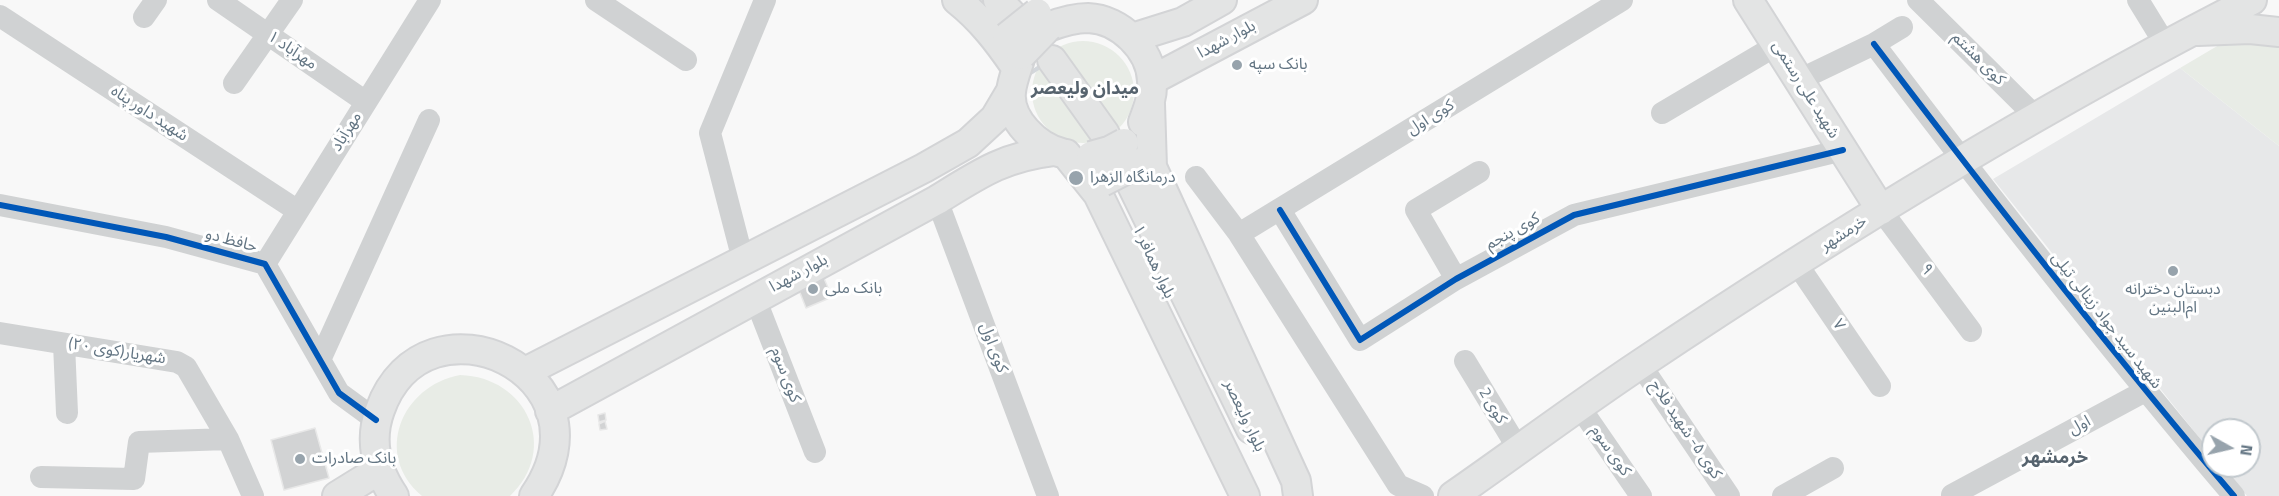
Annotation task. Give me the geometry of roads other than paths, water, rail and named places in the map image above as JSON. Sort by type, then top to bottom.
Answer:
[{"type":"main road","points":[[957,0],[974,14],[1023,36],[1066,20],[1090,18],[1113,24],[1132,38],[1146,57],[1151,92],[1142,124],[1105,162]]},
{"type":"main road","name":"بلوار همافر ۱","points":[[985,0],[1023,36],[1105,162],[1199,339]]},
{"type":"main road","points":[[1132,38],[1183,22],[1222,0]]},
{"type":"main road","name":"بلوار شهدا","points":[[1151,92],[1303,0]]},
{"type":"main road","name":"شهید علی رستمی","points":[[1748,0],[1881,210]]},
{"type":"main road","name":"خرمشهر","points":[[1453,496],[1640,364],[1962,159],[2177,38],[2252,0]]},
{"type":"main road","points":[[2177,38],[2250,29],[2279,32]]},
{"type":"main road","points":[[525,372],[924,168],[968,143],[995,118],[1023,36]]},
{"type":"main road","points":[[1023,36],[1011,102],[1016,117],[1025,129],[1105,162],[1296,481],[1298,496]]},
{"type":"main road","name":"بلوار شهدا","points":[[550,411],[937,200],[996,165],[1027,154],[1105,162]]},
{"type":"main road","points":[[1105,162],[1245,496]]},
{"type":"main road","name":"بلوار ولیعصر","points":[[1199,339],[1261,496]]},
{"type":"main road","name":"بلوار ولیعصر","points":[[1199,339],[1282,496]]},
{"type":"main road","points":[[394,496],[379,470],[374,445],[376,420],[384,398],[397,378],[415,363],[437,353],[460,348],[483,350],[506,358],[525,372],[540,390],[550,411],[555,434],[553,457],[545,480],[534,496]]},
{"type":"main road","points":[[337,496],[379,470]]},
{"type":"street","name":"مهرآباد ۱","points":[[218,0],[366,102]]},
{"type":"street","points":[[234,83],[292,0]]},
{"type":"street","name":"مهرآباد","points":[[266,264],[430,0]]},
{"type":"street","points":[[596,0],[686,60]]},
{"type":"street","points":[[743,260],[710,133],[765,0]]},
{"type":"street","name":"کوی اول","points":[[1239,234],[1623,0]]},
{"type":"street","points":[[2138,0],[2177,38]]},
{"type":"street","name":"کوی هشتم","points":[[1928,2],[2037,118]]},
{"type":"street","name":"شهید داور پناه","points":[[0,16],[298,212]]},
{"type":"street","points":[[1799,80],[1874,44],[1902,27]]},
{"type":"street","name":"شهید سید جواد زینالی تیلی","points":[[1874,44],[2145,391],[2234,496]]},
{"type":"street","points":[[1662,113],[1777,45]]},
{"type":"street","points":[[320,360],[429,120]]},
{"type":"street","name":"کوی پنجم","points":[[1280,210],[1360,340],[1456,279],[1574,214],[1843,150]]},
{"type":"street","points":[[1456,279],[1416,210],[1479,172]]},
{"type":"street","points":[[1196,177],[1239,234],[1398,485],[1423,496]]},
{"type":"street","name":"کوی اول","points":[[937,200],[1048,496]]},
{"type":"street","name":"حافظ دو","points":[[0,205],[166,237],[266,264],[339,393],[376,420]]},
{"type":"street","name":"۹","points":[[1881,210],[1971,331]]},
{"type":"street","name":"۷","points":[[1797,264],[1880,386]]},
{"type":"street","name":"کوی سوم","points":[[755,298],[815,452]]},
{"type":"street","name":"شهریار(کوی ۲۰)","points":[[0,333],[177,362],[186,367],[228,439],[253,496]]},
{"type":"street","points":[[64,344],[67,413]]},
{"type":"street","name":"کوی 2","points":[[1465,362],[1519,450]]},
{"type":"street","name":"کوی ۵- شهید فلاح","points":[[1640,364],[1729,496]]},
{"type":"street","name":"اول","points":[[1952,495],[2145,391]]},
{"type":"street","name":"کوی سوم","points":[[1579,406],[1641,496]]},
{"type":"street","points":[[41,477],[134,479],[139,442],[228,439]]},
{"type":"street","points":[[1783,496],[1833,468]]},
{"type":"tunnel","points":[[1014,31],[1039,70]]},
{"type":"place","name":"بانک سپه","points":[[1237,65]]},
{"type":"place","name":"درمانگاه الزهرا","points":[[1076,178]]},
{"type":"place","name":"دبستان دخترانه ام‌البنین","points":[[2173,271]]},
{"type":"place","name":"بانک ملی","points":[[813,289]]},
{"type":"place","name":"بانک صادرات","points":[[300,459]]},
{"type":"district","name":"میدان ولیعصر","points":[[1085,90]]},
{"type":"district","name":"خرمشهر","points":[[2055,459]]}]
